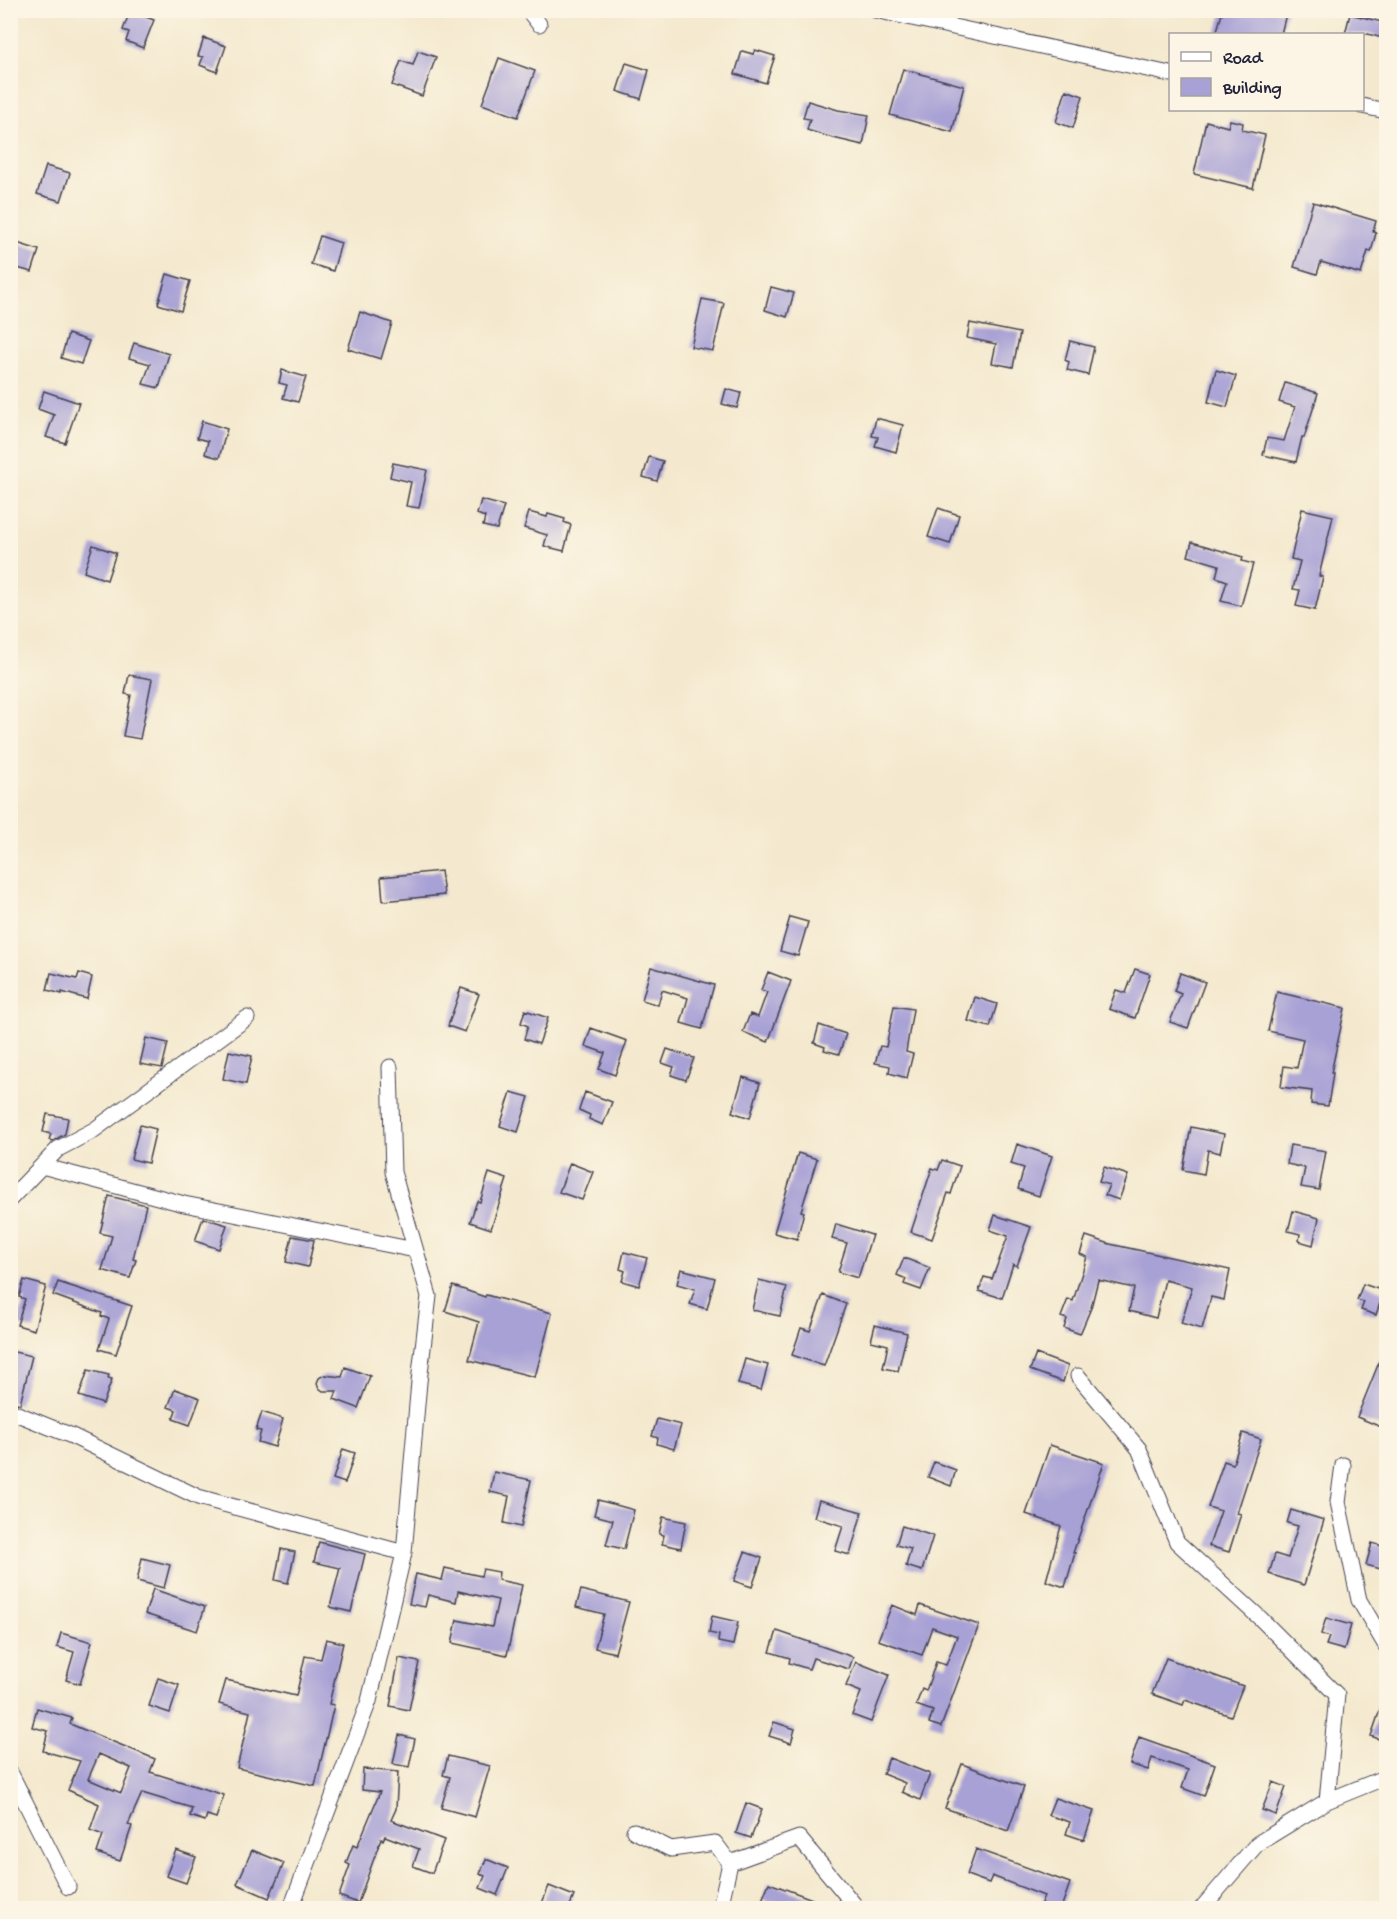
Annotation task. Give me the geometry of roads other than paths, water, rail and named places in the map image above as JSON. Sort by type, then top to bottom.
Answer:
[{"type":"street","points":[[528,10],[539,24]]},
{"type":"street","points":[[875,10],[1169,74]]},
{"type":"street","points":[[1364,106],[1386,111]]},
{"type":"street","points":[[10,1199],[58,1149],[93,1130],[247,1018]]},
{"type":"street","points":[[291,1908],[369,1701],[404,1553],[429,1296],[393,1172],[390,1067]]},
{"type":"street","points":[[42,1166],[184,1204],[415,1250]]},
{"type":"street","points":[[1078,1376],[1139,1449],[1177,1542],[1261,1619],[1336,1695],[1327,1801]]},
{"type":"street","points":[[10,1411],[72,1436],[198,1497],[404,1553]]},
{"type":"street","points":[[1343,1465],[1338,1502],[1359,1600],[1386,1646]]},
{"type":"street","points":[[10,1772],[68,1887]]},
{"type":"street","points":[[1202,1908],[1257,1844],[1327,1801],[1386,1777]]},
{"type":"street","points":[[634,1831],[670,1849],[715,1843],[730,1863],[720,1908]]},
{"type":"street","points":[[730,1863],[799,1838],[857,1908]]}]
